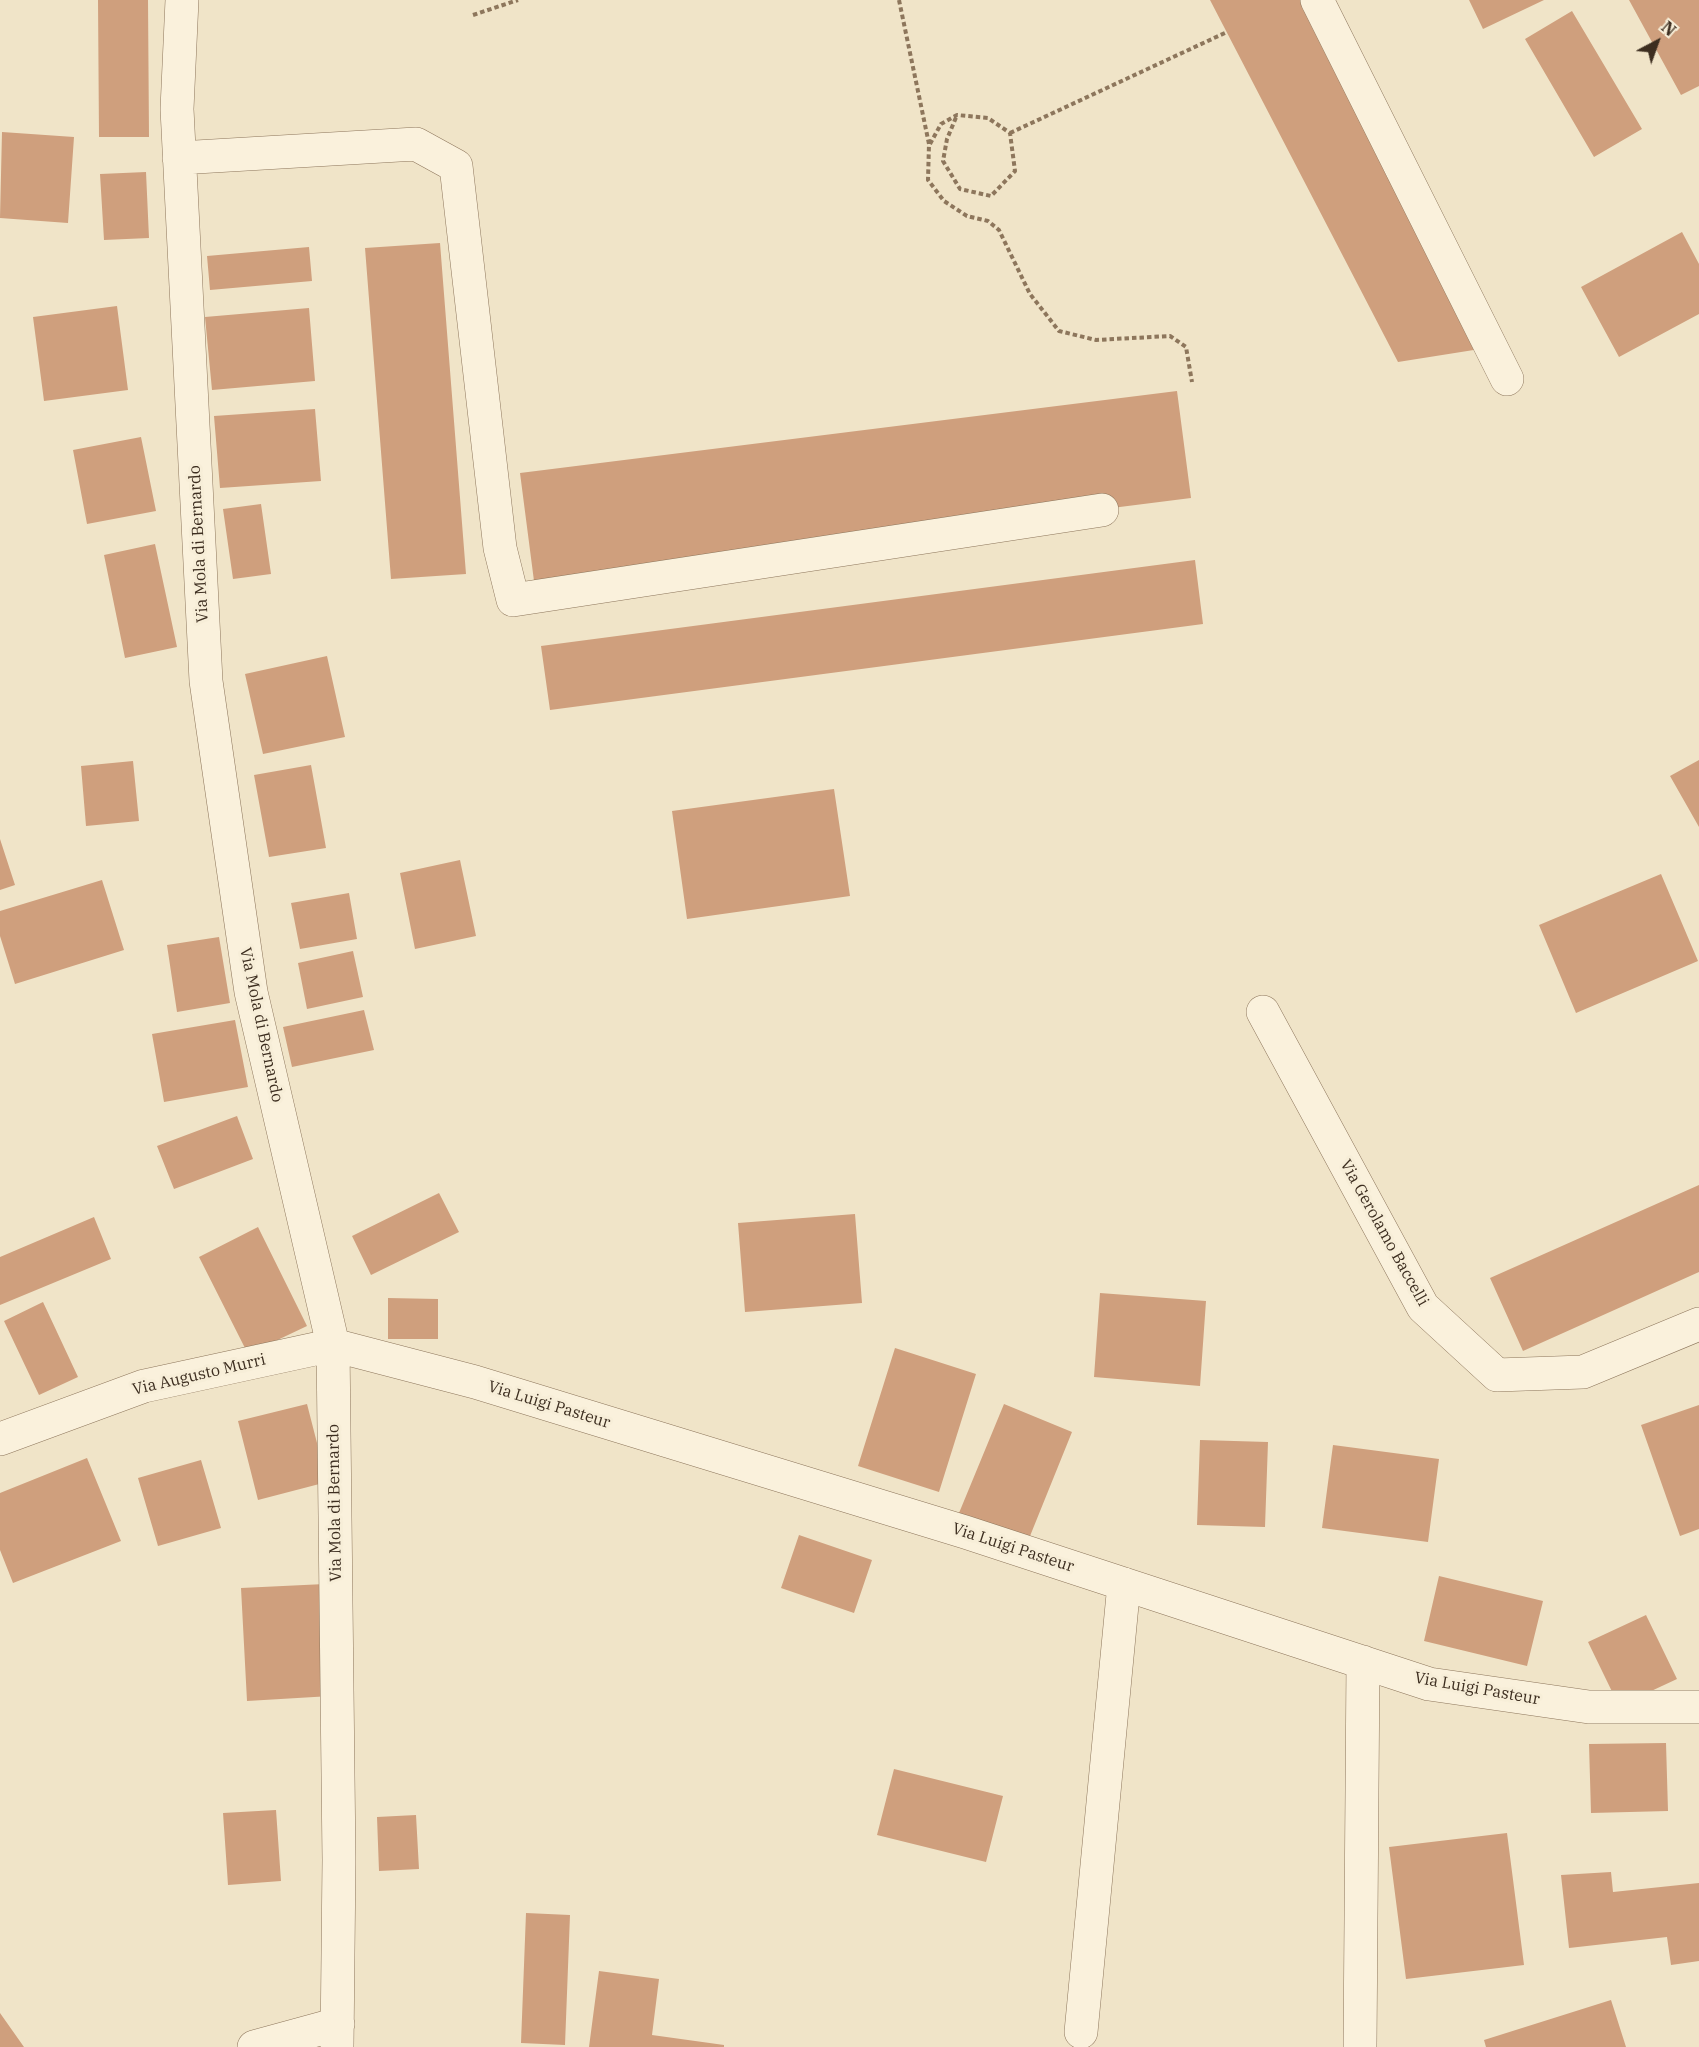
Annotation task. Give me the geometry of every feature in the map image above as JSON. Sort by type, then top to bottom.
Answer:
[{"type":"street","name":"Via Mola di Bernardo","points":[[182,0],[177,109],[206,681],[251,993],[333,1345],[338,2035]]},
{"type":"street","points":[[1317,0],[1507,379]]},
{"type":"street","points":[[179,158],[416,144],[456,166],[500,548],[513,600],[1102,510]]},
{"type":"street","name":"Via Gerolamo Baccelli","points":[[1263,1012],[1423,1307],[1497,1376],[1583,1372],[1699,1324]]},
{"type":"street","name":"Via Augusto Murri","points":[[0,1439],[144,1386],[333,1345]]},
{"type":"street","name":"Via Luigi Pasteur","points":[[333,1345],[475,1382],[965,1532],[1429,1684],[1589,1707],[1699,1707]]},
{"type":"street","points":[[1081,2032],[1124,1584]]},
{"type":"street","points":[[1360,2047],[1363,1662]]},
{"type":"street","points":[[254,2047],[338,2035]]},
{"type":"path","points":[[473,15],[518,0]]},
{"type":"path","points":[[899,0],[929,144],[928,180],[944,201],[966,216],[987,221],[999,230],[1030,294],[1059,331],[1096,340],[1170,336],[1186,347],[1192,382]]},
{"type":"path","points":[[1010,133],[1227,32]]},
{"type":"path","points":[[929,144],[941,124],[957,115],[988,118],[1010,133],[1015,171],[991,196],[960,189],[943,161],[947,139],[957,115]]},
{"type":"building","points":[[98,0],[148,0],[149,137],[99,137]]},
{"type":"building","points":[[1210,0],[1300,0],[1480,349],[1398,362]]},
{"type":"building","points":[[1469,0],[1544,0],[1483,29]]},
{"type":"building","points":[[1629,0],[1699,0],[1699,86],[1681,95]]},
{"type":"building","points":[[1572,11],[1642,129],[1594,157],[1525,39]]},
{"type":"building","points":[[2,132],[74,137],[68,223],[0,218]]},
{"type":"building","points":[[146,172],[149,238],[104,240],[100,174]]},
{"type":"building","points":[[1682,232],[1699,264],[1699,314],[1619,357],[1581,287]]},
{"type":"building","points":[[440,243],[466,574],[391,579],[365,248]]},
{"type":"building","points":[[309,247],[312,281],[210,290],[207,256]]},
{"type":"building","points":[[117,306],[128,390],[44,401],[33,317]]},
{"type":"building","points":[[309,308],[315,381],[212,390],[205,317]]},
{"type":"building","points":[[1177,391],[1191,498],[534,581],[520,473]]},
{"type":"building","points":[[315,409],[321,481],[220,488],[214,416]]},
{"type":"building","points":[[141,437],[156,511],[87,524],[73,450]]},
{"type":"building","points":[[261,504],[271,574],[233,579],[223,509]]},
{"type":"building","points":[[155,544],[177,647],[125,658],[104,555]]},
{"type":"building","points":[[1195,560],[1203,624],[550,710],[541,646]]},
{"type":"building","points":[[327,656],[345,737],[263,754],[245,674]]},
{"type":"building","points":[[1699,760],[1699,827],[1670,776]]},
{"type":"building","points":[[133,761],[139,821],[86,826],[81,766]]},
{"type":"building","points":[[311,765],[326,848],[269,857],[254,775]]},
{"type":"building","points":[[834,789],[850,896],[687,919],[672,811]]},
{"type":"building","points":[[0,839],[15,885],[0,890]]},
{"type":"building","points":[[460,860],[476,936],[415,949],[400,873]]},
{"type":"building","points":[[1661,874],[1698,961],[1576,1013],[1539,925]]},
{"type":"building","points":[[102,880],[124,950],[15,984],[0,936],[0,911]]},
{"type":"building","points":[[349,893],[357,939],[300,949],[291,903]]},
{"type":"building","points":[[219,937],[230,1003],[177,1012],[167,945]]},
{"type":"building","points":[[353,951],[363,997],[307,1009],[298,963]]},
{"type":"building","points":[[364,1010],[374,1050],[292,1067],[283,1027]]},
{"type":"building","points":[[235,1020],[248,1087],[164,1102],[152,1034]]},
{"type":"building","points":[[237,1116],[253,1159],[174,1189],[157,1146]]},
{"type":"building","points":[[1699,1185],[1699,1272],[1523,1351],[1490,1278]]},
{"type":"building","points":[[439,1193],[459,1232],[371,1275],[352,1236]]},
{"type":"building","points":[[855,1214],[862,1303],[745,1312],[738,1223]]},
{"type":"building","points":[[94,1217],[111,1259],[0,1305],[0,1257]]},
{"type":"building","points":[[258,1227],[307,1326],[248,1354],[199,1257]]},
{"type":"building","points":[[1100,1293],[1206,1301],[1200,1386],[1094,1377]]},
{"type":"building","points":[[388,1298],[438,1299],[438,1339],[388,1339]]},
{"type":"building","points":[[43,1302],[78,1377],[39,1395],[4,1321]]},
{"type":"building","points":[[895,1348],[976,1374],[939,1492],[858,1466]]},
{"type":"building","points":[[307,1404],[327,1482],[258,1500],[238,1421]]},
{"type":"building","points":[[1004,1404],[1072,1432],[1028,1541],[959,1513]]},
{"type":"building","points":[[1699,1405],[1699,1529],[1680,1536],[1641,1425]]},
{"type":"building","points":[[1200,1440],[1268,1442],[1265,1527],[1197,1525]]},
{"type":"building","points":[[1333,1445],[1439,1459],[1428,1542],[1322,1528]]},
{"type":"building","points":[[87,1458],[121,1541],[13,1583],[0,1550],[0,1493]]},
{"type":"building","points":[[201,1460],[221,1528],[158,1546],[138,1478]]},
{"type":"building","points":[[799,1535],[872,1560],[854,1613],[781,1588]]},
{"type":"building","points":[[1439,1576],[1543,1601],[1527,1666],[1424,1641]]},
{"type":"building","points":[[325,1584],[331,1696],[247,1701],[241,1588]]},
{"type":"building","points":[[1646,1615],[1677,1679],[1619,1706],[1588,1642]]},
{"type":"building","points":[[1666,1743],[1668,1811],[1591,1813],[1589,1744]]},
{"type":"building","points":[[894,1769],[1003,1796],[986,1862],[877,1835]]},
{"type":"building","points":[[276,1810],[281,1881],[228,1885],[223,1813]]},
{"type":"building","points":[[416,1815],[419,1869],[379,1871],[377,1817]]},
{"type":"building","points":[[1507,1833],[1524,1965],[1406,1979],[1389,1847]]},
{"type":"building","points":[[1611,1872],[1613,1892],[1699,1883],[1699,1961],[1671,1965],[1667,1937],[1569,1948],[1561,1875]]},
{"type":"building","points":[[526,1913],[570,1915],[565,2045],[521,2043]]},
{"type":"building","points":[[599,1971],[659,1979],[652,2035],[724,2045],[724,2047],[589,2047]]},
{"type":"building","points":[[1611,2000],[1626,2047],[1486,2047],[1484,2040]]},
{"type":"building","points":[[0,2013],[24,2047],[0,2047]]}]
